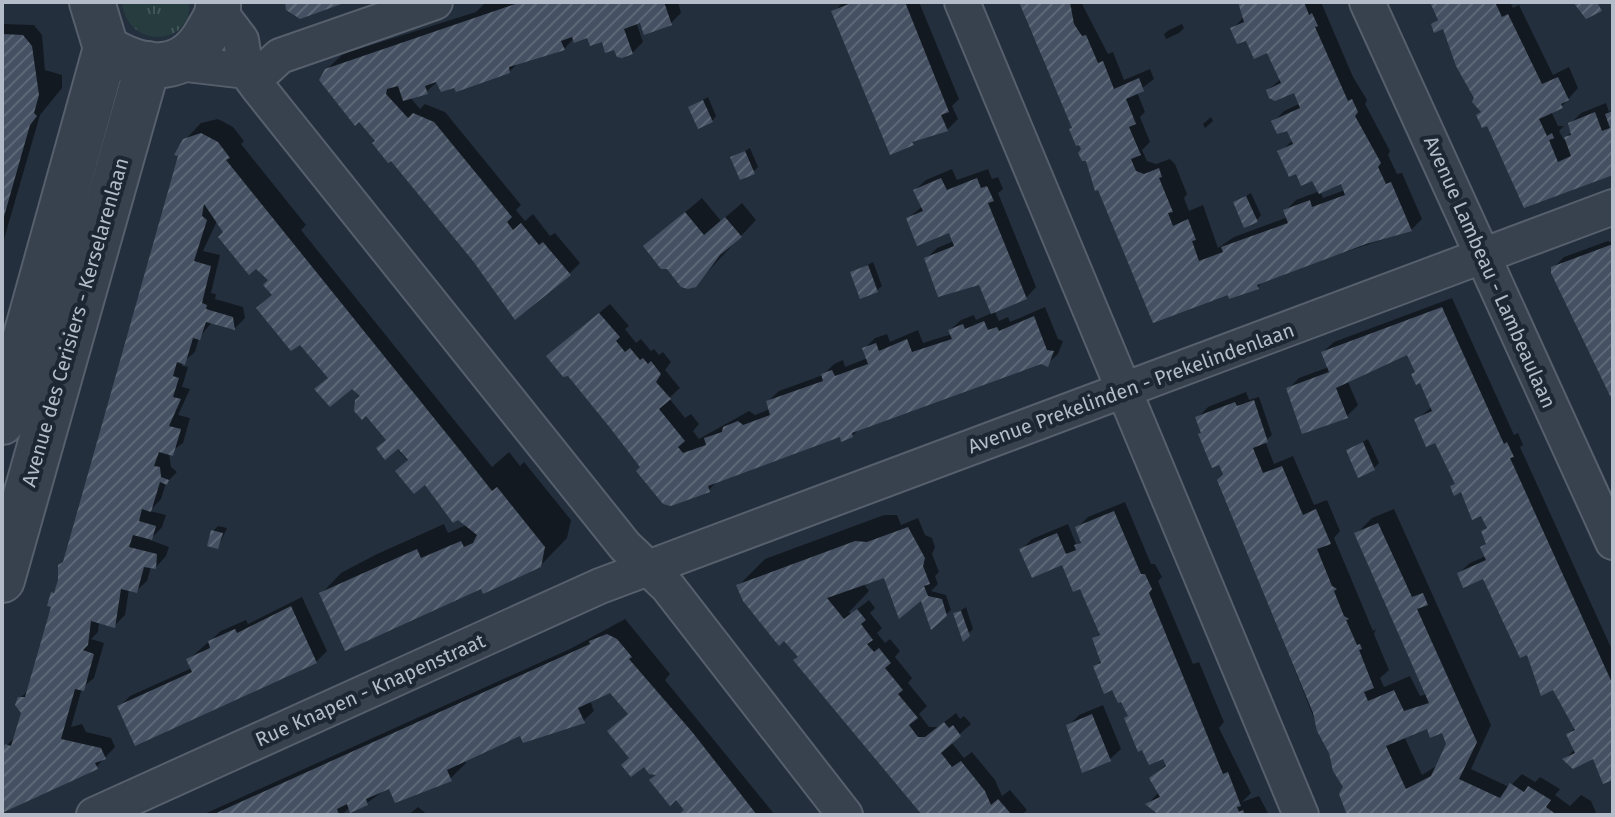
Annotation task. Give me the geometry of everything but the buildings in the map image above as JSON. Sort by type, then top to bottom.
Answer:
[{"type":"street","points":[[2,422],[106,48],[92,2]]},
{"type":"street","points":[[106,48],[122,58],[250,75],[280,56],[435,2]]},
{"type":"street","points":[[962,2],[1301,815]]},
{"type":"street","name":"Avenue Lambeau - Lambeaulaan","points":[[1367,2],[1613,542]]},
{"type":"street","points":[[163,64],[200,47],[219,7]]},
{"type":"street","points":[[219,7],[241,40],[250,75],[625,546],[668,587],[845,815]]},
{"type":"street","name":"Avenue des Cerisiers - Kerselarenlaan","points":[[2,580],[17,468],[163,64]]},
{"type":"street","name":"Avenue Prekelinden - Prekelindenlaan","points":[[648,568],[1613,207]]},
{"type":"street","name":"Rue Knapen - Knapenstraat","points":[[94,815],[600,586],[648,568]]},
{"type":"green space","points":[[122,2],[189,2],[188,17],[171,34],[159,37],[147,35],[135,29],[127,18]]}]
